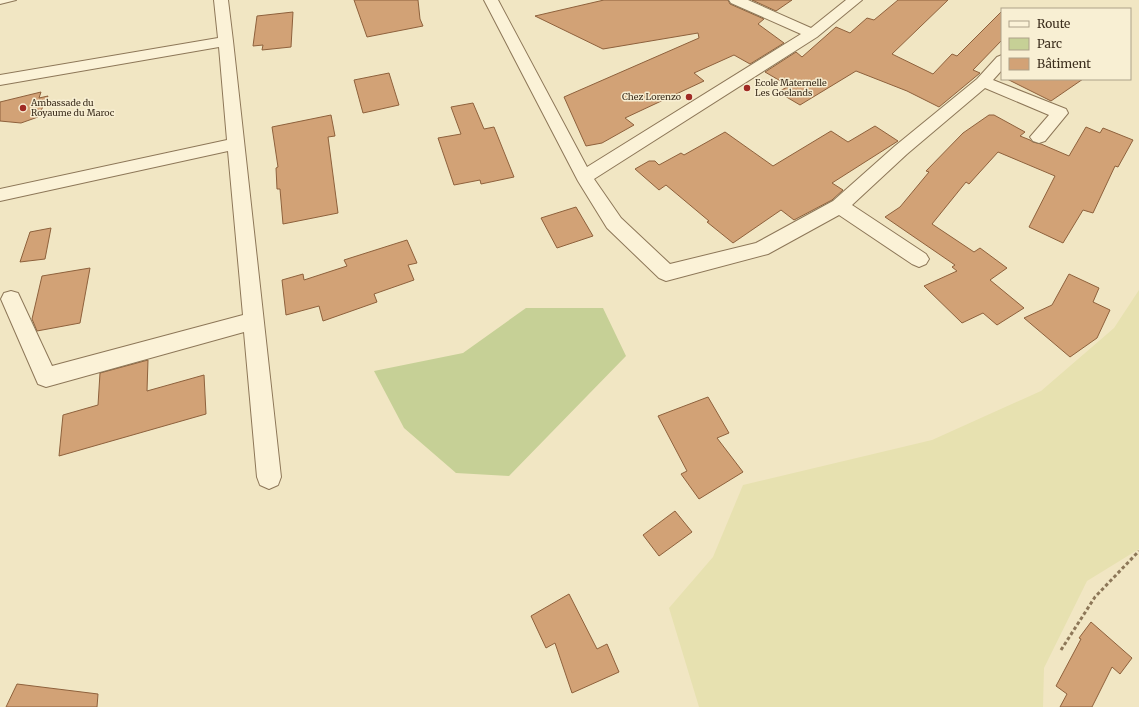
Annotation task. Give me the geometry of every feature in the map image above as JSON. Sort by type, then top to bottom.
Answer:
[{"type":"street","points":[[221,0],[269,477]]},
{"type":"street","points":[[491,0],[584,177],[614,223],[666,273],[761,249],[840,206],[901,150],[983,82],[1001,61]]},
{"type":"street","points":[[736,0],[812,34]]},
{"type":"street","points":[[584,177],[812,34],[855,0]]},
{"type":"street","points":[[0,80],[226,41]]},
{"type":"street","points":[[983,82],[1060,113],[1039,137]]},
{"type":"street","points":[[0,195],[236,144]]},
{"type":"street","points":[[840,206],[919,259]]},
{"type":"street","points":[[11,300],[46,377],[254,321]]},
{"type":"lane","points":[[0,2],[13,0]]},
{"type":"path","points":[[1061,650],[1095,597],[1139,550]]},
{"type":"shaded area","points":[[1139,290],[1139,549],[1087,581],[1044,668],[1043,707],[699,707],[669,608],[713,557],[743,485],[932,440],[1041,391],[1114,328]]},
{"type":"green space","points":[[526,308],[603,308],[626,356],[509,476],[456,473],[404,428],[374,371],[463,353]]},
{"type":"building","points":[[354,0],[418,0],[420,19],[423,26],[367,37]]},
{"type":"building","points":[[604,0],[728,0],[730,4],[764,19],[758,24],[784,43],[750,64],[734,55],[694,73],[704,81],[625,118],[634,125],[602,143],[586,146],[564,97],[699,38],[698,33],[603,49],[535,16]]},
{"type":"building","points":[[752,0],[792,0],[776,11]]},
{"type":"building","points":[[898,0],[948,0],[892,54],[933,74],[952,54],[957,56],[1001,12],[1001,41],[973,70],[980,73],[939,107],[907,91],[856,71],[800,105],[778,92],[789,86],[765,72],[796,52],[802,57],[836,27],[850,33],[867,18],[874,20]]},
{"type":"building","points":[[293,12],[291,47],[262,50],[263,45],[253,46],[257,16]]},
{"type":"building","points":[[389,73],[399,105],[363,113],[354,80]]},
{"type":"building","points":[[1009,80],[1082,80],[1051,101]]},
{"type":"building","name":"Ambassade du Royaume du Maroc","points":[[41,92],[39,98],[48,96],[38,117],[21,123],[0,121],[0,102]]},
{"type":"building","points":[[473,103],[484,129],[494,127],[514,177],[481,184],[480,180],[454,185],[438,138],[461,134],[451,107]]},
{"type":"building","points":[[331,115],[335,136],[328,137],[338,213],[283,224],[280,189],[277,189],[276,168],[278,167],[272,127]]},
{"type":"building","points":[[989,115],[994,115],[1025,132],[1020,136],[1069,156],[1086,127],[1100,133],[1103,128],[1133,140],[1118,167],[1115,166],[1093,213],[1083,210],[1063,243],[1029,227],[1055,176],[998,152],[969,184],[966,182],[932,224],[974,252],[980,248],[1007,268],[990,280],[1024,308],[997,325],[983,313],[962,323],[924,286],[957,271],[952,267],[955,265],[885,217],[900,207],[929,172],[926,171],[963,133]]},
{"type":"building","points":[[875,126],[898,141],[832,183],[843,190],[832,200],[794,220],[781,210],[733,243],[666,185],[659,190],[635,169],[649,161],[655,161],[659,165],[681,153],[684,155],[725,132],[773,166],[831,131],[848,142]]},
{"type":"building","points":[[576,207],[593,236],[557,248],[541,218]]},
{"type":"building","points":[[51,228],[45,259],[20,262],[30,232]]},
{"type":"building","points":[[407,240],[417,263],[408,265],[414,280],[374,294],[377,302],[323,321],[319,306],[286,315],[282,280],[303,274],[304,280],[347,266],[344,260]]},
{"type":"building","points":[[90,268],[80,323],[37,331],[32,319],[42,276]]},
{"type":"building","points":[[1069,274],[1099,288],[1093,302],[1110,310],[1097,338],[1070,357],[1024,318],[1052,305]]},
{"type":"building","points":[[148,360],[147,391],[204,375],[206,414],[59,456],[63,415],[98,405],[100,373]]},
{"type":"building","points":[[708,397],[729,433],[717,438],[743,472],[699,499],[681,474],[687,471],[658,416]]},
{"type":"building","points":[[675,511],[692,532],[659,556],[643,535]]},
{"type":"building","points":[[569,594],[597,649],[607,644],[619,672],[572,693],[555,643],[546,648],[531,616]]},
{"type":"building","points":[[1091,622],[1132,658],[1120,674],[1112,667],[1092,707],[1060,707],[1067,694],[1056,686],[1081,639],[1079,638]]},
{"type":"building","points":[[17,684],[98,694],[97,707],[6,707]]},
{"type":"place","name":"Ecole Maternelle Les Goelands","points":[[747,88]]},
{"type":"place","name":"Chez Lorenzo","points":[[689,97]]},
{"type":"place","name":"Ambassade du Royaume du Maroc","points":[[23,108]]}]
